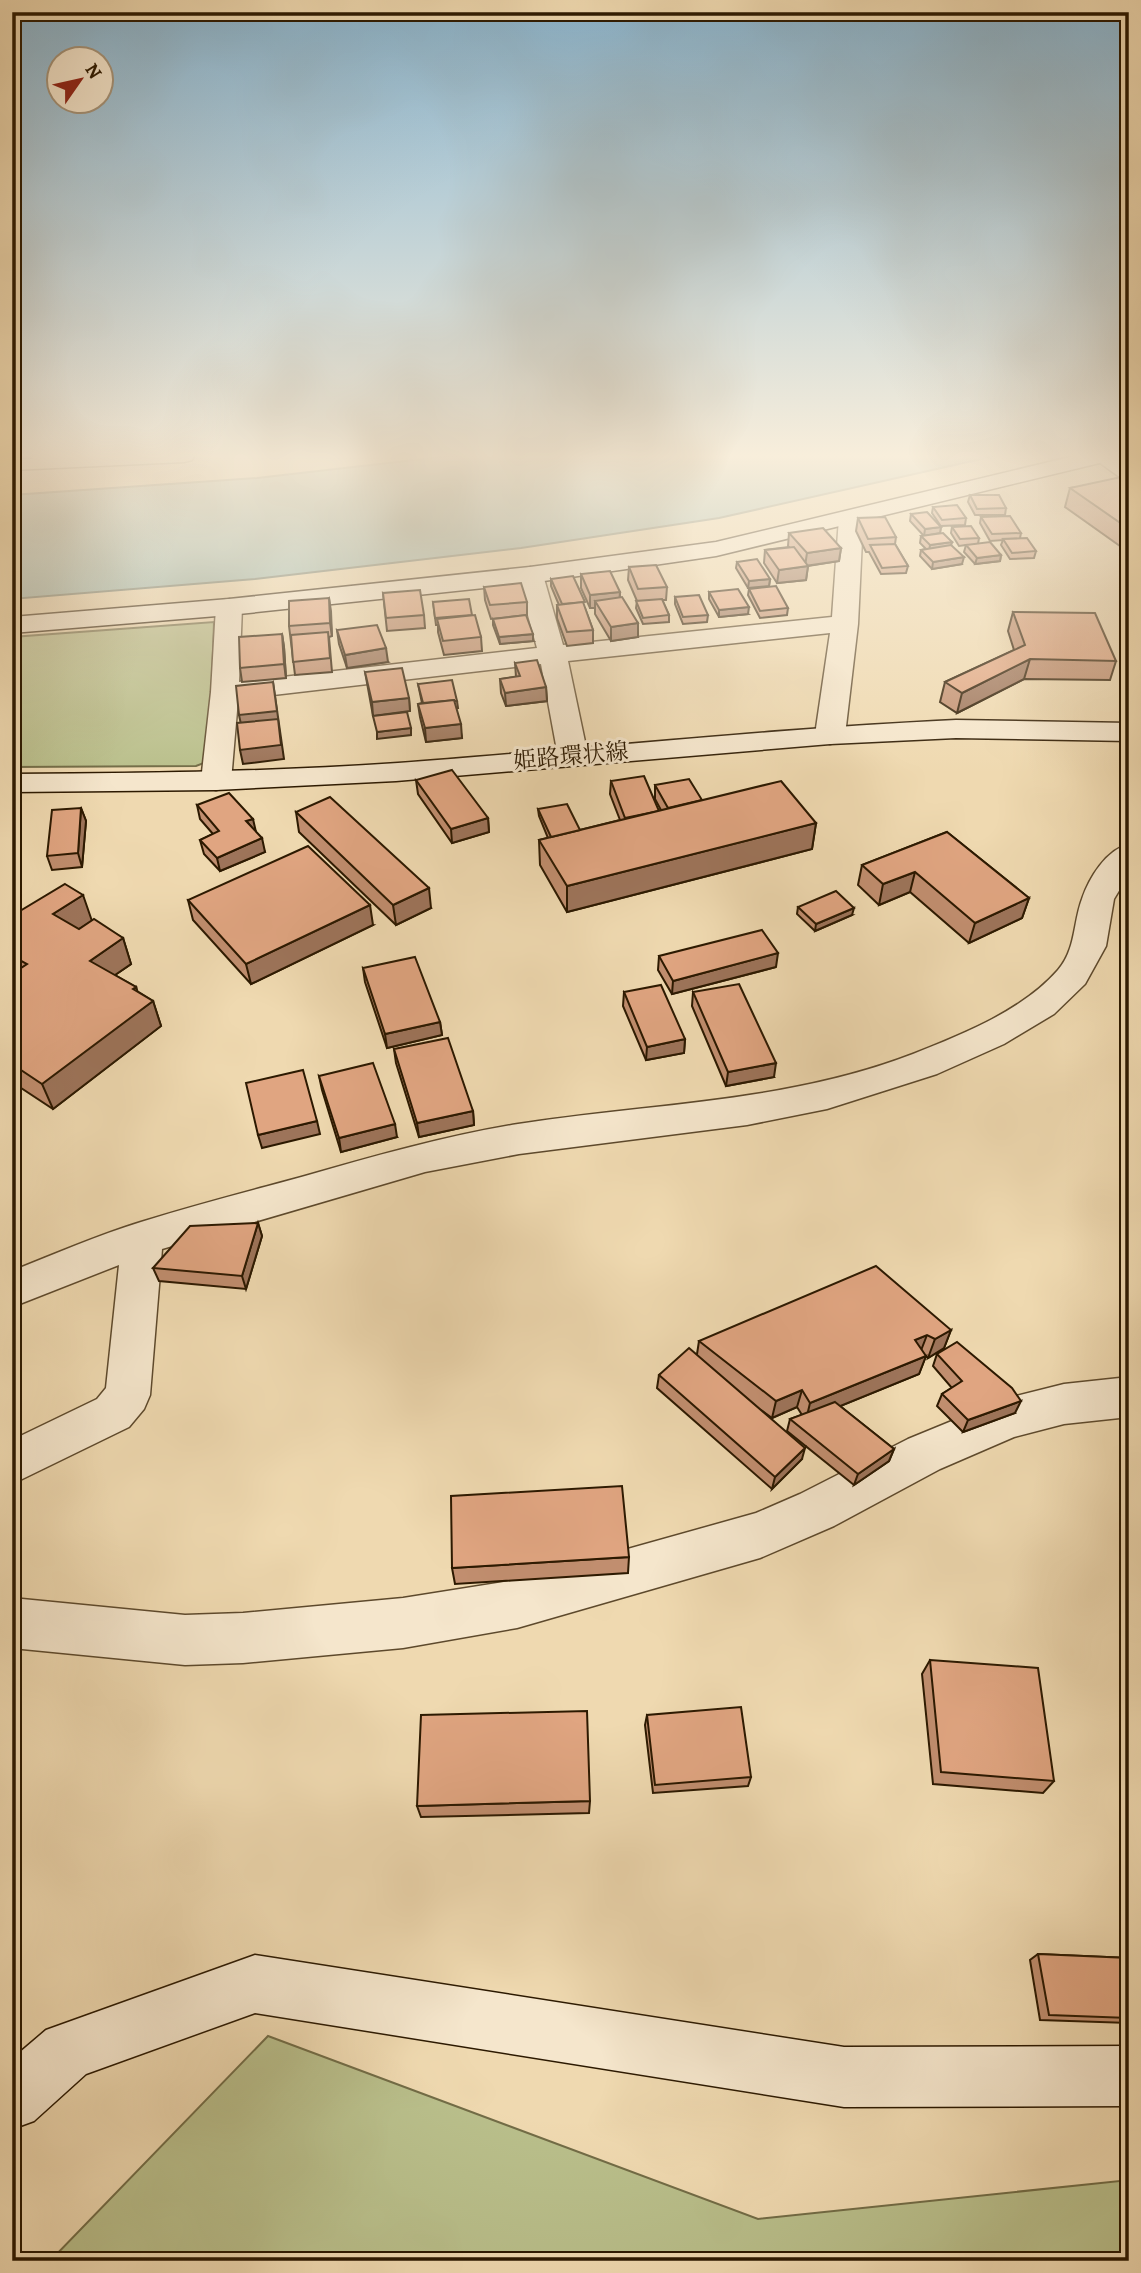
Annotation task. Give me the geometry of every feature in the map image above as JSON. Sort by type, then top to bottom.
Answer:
[{"type":"street","points":[[12,625],[229,607],[530,575],[630,561]]},
{"type":"street","points":[[830,735],[845,624],[849,561]]},
{"type":"street","points":[[530,575],[569,720],[573,756]]},
{"type":"street","points":[[216,781],[225,692],[229,607]]},
{"type":"street","points":[[225,692],[845,624]]},
{"type":"street","name":"姫路環状線","points":[[12,782],[216,781],[396,772],[830,735],[956,729],[1129,732]]},
{"type":"street","points":[[12,1289],[142,1238],[425,1157],[519,1139],[747,1111],[827,1094],[924,1064],[991,1035],[1041,1005],[1073,976],[1089,946],[1098,899],[1112,872],[1129,854]]},
{"type":"street","points":[[12,1463],[113,1413],[128,1395],[142,1238]]},
{"type":"street","points":[[12,1623],[185,1640],[243,1638],[403,1623],[517,1604],[760,1535],[817,1510],[924,1454],[1008,1418],[1064,1404],[1129,1397]]},
{"type":"street","points":[[12,2099],[67,2051],[256,1984],[844,2077],[1129,2076]]},
{"type":"green space","points":[[214,622],[209,761],[196,766],[12,767],[12,637]]},
{"type":"green space","points":[[268,2036],[758,2219],[1129,2180],[1129,2261],[50,2261]]},
{"type":"water","points":[[12,561],[409,561],[255,579],[12,599]]},
{"type":"building","points":[[758,561],[770,579],[749,581],[737,562]]},
{"type":"building","points":[[773,561],[804,561],[808,566],[779,570]]},
{"type":"building","points":[[878,561],[905,561],[908,566],[882,568]]},
{"type":"building","points":[[656,565],[667,587],[638,589],[629,567]]},
{"type":"building","points":[[610,571],[620,592],[590,595],[581,574]]},
{"type":"building","points":[[573,576],[585,602],[562,604],[551,579]]},
{"type":"building","points":[[521,583],[527,602],[490,605],[484,587]]},
{"type":"building","points":[[776,586],[788,608],[760,611],[749,589]]},
{"type":"building","points":[[738,589],[749,607],[719,610],[709,592]]},
{"type":"building","points":[[420,590],[424,615],[386,618],[383,593]]},
{"type":"building","points":[[699,595],[708,615],[683,617],[675,597]]},
{"type":"building","points":[[622,597],[638,623],[611,627],[595,601]]},
{"type":"building","points":[[329,598],[330,623],[289,626],[289,601]]},
{"type":"building","points":[[469,599],[472,615],[435,618],[433,602]]},
{"type":"building","points":[[662,599],[669,615],[643,618],[636,601]]},
{"type":"building","points":[[583,602],[593,630],[567,632],[557,605]]},
{"type":"building","points":[[1013,612],[1095,613],[1116,661],[1030,659],[962,693],[945,682],[1025,645]]},
{"type":"building","points":[[475,615],[481,637],[443,641],[437,619]]},
{"type":"building","points":[[526,615],[533,634],[499,637],[493,619]]},
{"type":"building","points":[[377,625],[386,648],[345,655],[337,630]]},
{"type":"building","points":[[328,632],[330,658],[293,662],[291,635]]},
{"type":"building","points":[[282,634],[284,664],[240,668],[239,637]]},
{"type":"building","points":[[537,660],[546,687],[505,693],[500,679],[520,676],[515,663]]},
{"type":"building","points":[[402,668],[409,698],[372,702],[365,672]]},
{"type":"building","points":[[452,680],[457,701],[423,703],[418,684]]},
{"type":"building","points":[[273,682],[277,711],[239,715],[236,686]]},
{"type":"building","points":[[454,700],[461,724],[425,728],[418,704]]},
{"type":"building","points":[[407,712],[411,728],[377,732],[373,716]]},
{"type":"building","points":[[278,719],[281,745],[240,750],[237,723]]},
{"type":"building","points":[[452,770],[488,818],[451,829],[416,780]]},
{"type":"building","points":[[644,776],[659,811],[625,818],[611,781]]},
{"type":"building","points":[[689,779],[702,800],[668,808],[655,785]]},
{"type":"building","points":[[781,781],[816,823],[567,886],[539,840]]},
{"type":"building","points":[[229,793],[253,819],[246,821],[262,838],[217,858],[200,840],[219,831],[197,805]]},
{"type":"building","points":[[330,797],[429,888],[393,905],[296,812]]},
{"type":"building","points":[[567,804],[580,830],[551,837],[538,809]]},
{"type":"building","points":[[81,808],[78,853],[47,856],[52,810]]},
{"type":"building","points":[[947,832],[1029,898],[975,923],[915,872],[883,884],[862,865]]},
{"type":"building","points":[[308,846],[370,905],[246,964],[188,900]]},
{"type":"building","points":[[65,884],[83,895],[53,914],[79,929],[94,919],[123,938],[90,961],[136,987],[133,989],[153,1001],[42,1084],[12,1064],[12,974],[27,964],[12,956],[12,920],[18,916],[15,914]]},
{"type":"building","points":[[836,891],[854,908],[816,924],[798,907]]},
{"type":"building","points":[[762,930],[778,953],[673,981],[659,956]]},
{"type":"building","points":[[415,957],[440,1022],[385,1034],[363,968]]},
{"type":"building","points":[[739,984],[776,1063],[728,1072],[693,992]]},
{"type":"building","points":[[661,985],[685,1039],[647,1047],[624,992]]},
{"type":"building","points":[[448,1038],[473,1111],[417,1123],[394,1049]]},
{"type":"building","points":[[373,1063],[395,1124],[339,1138],[319,1076]]},
{"type":"building","points":[[303,1070],[317,1121],[258,1135],[246,1083]]},
{"type":"building","points":[[258,1223],[242,1276],[153,1268],[190,1226]]},
{"type":"building","points":[[876,1266],[951,1330],[935,1339],[927,1335],[915,1340],[926,1356],[810,1403],[802,1390],[776,1401],[699,1341]]},
{"type":"building","points":[[957,1342],[1012,1388],[1021,1401],[968,1420],[942,1394],[962,1381],[937,1354]]},
{"type":"building","points":[[689,1348],[805,1448],[775,1477],[659,1375]]},
{"type":"building","points":[[835,1402],[894,1449],[858,1474],[790,1419]]},
{"type":"building","points":[[622,1486],[629,1557],[452,1568],[451,1496]]},
{"type":"building","points":[[930,1660],[1038,1668],[1054,1781],[941,1772]]},
{"type":"building","points":[[741,1707],[751,1777],[655,1785],[647,1715]]},
{"type":"building","points":[[587,1711],[590,1801],[417,1806],[421,1715]]},
{"type":"building","points":[[1038,1954],[1129,1958],[1129,2018],[1049,2015]]}]
